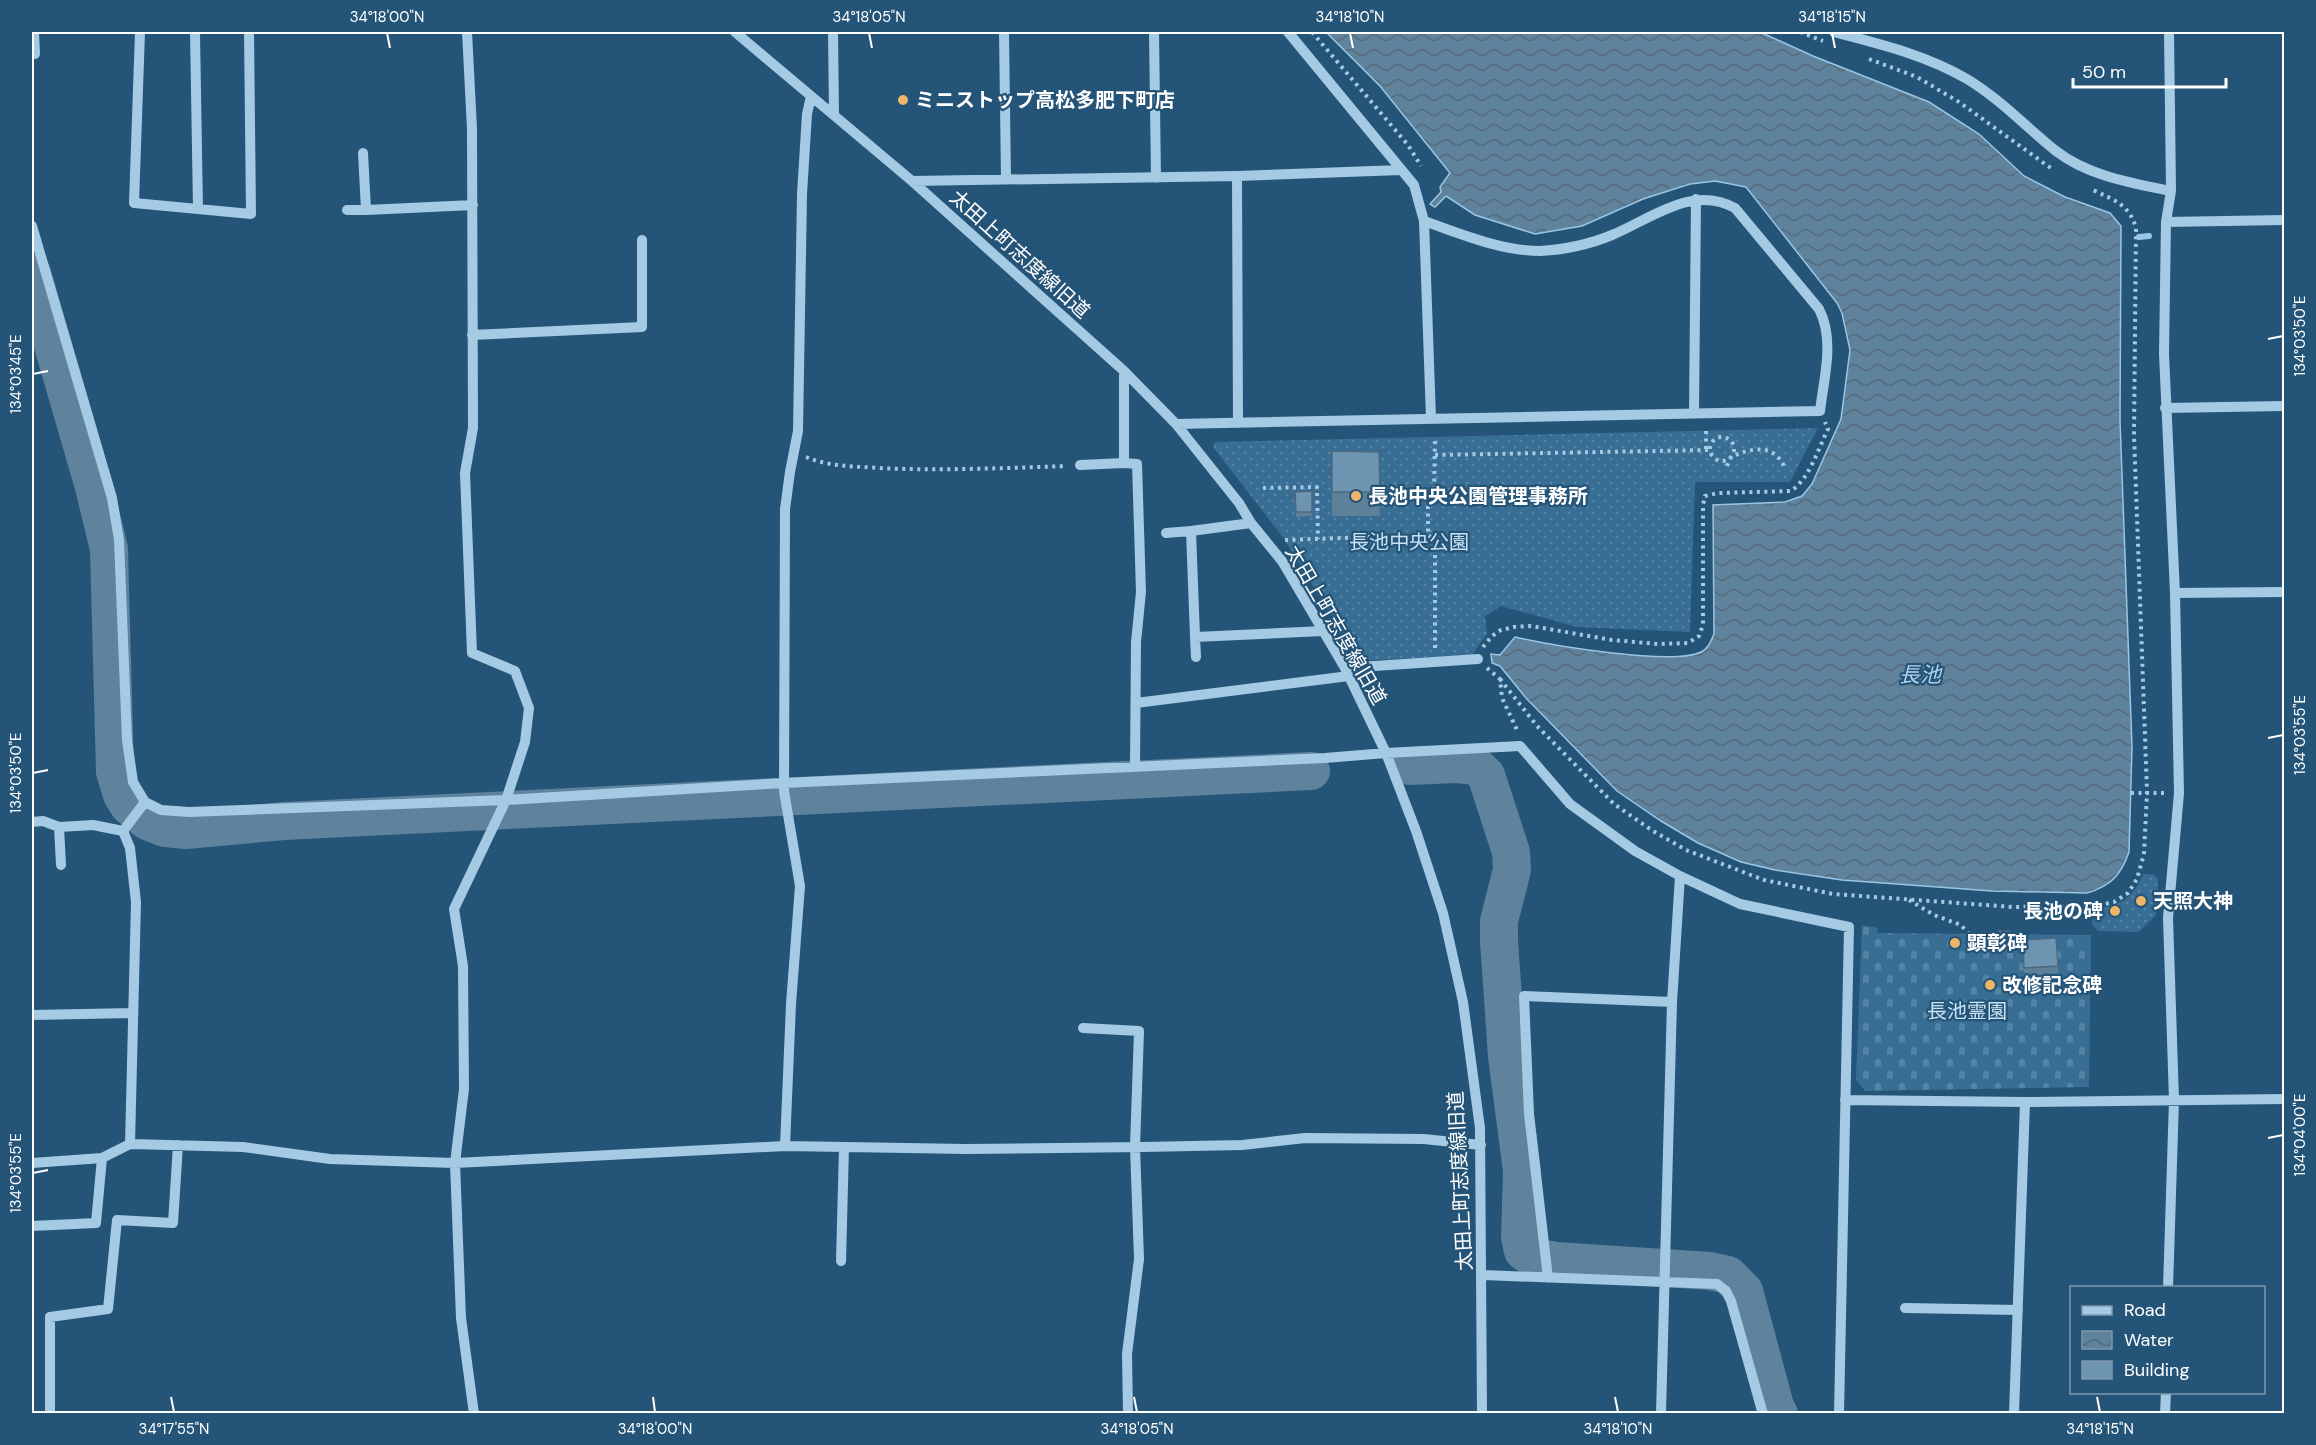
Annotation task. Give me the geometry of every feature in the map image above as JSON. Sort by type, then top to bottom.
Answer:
[{"type":"street","points":[[34,32],[35,54]]},
{"type":"street","points":[[141,32],[134,203],[251,214],[249,32]]},
{"type":"street","points":[[195,32],[198,209]]},
{"type":"street","points":[[467,32],[472,129],[473,429],[465,473],[472,653],[515,671],[529,708],[525,742],[506,800],[454,909],[463,966],[464,1078],[454,1163],[461,1318],[474,1413]]},
{"type":"street","name":"太田上町志度線旧道","points":[[735,32],[912,181],[1124,371],[1176,424],[1282,561],[1347,672],[1386,753],[1416,831],[1443,913],[1463,1002],[1480,1145],[1483,1275],[1482,1413]]},
{"type":"street","points":[[833,32],[834,115]]},
{"type":"street","points":[[1004,32],[1006,179]]},
{"type":"street","points":[[1154,32],[1156,178]]},
{"type":"street","points":[[1288,32],[1414,185],[1424,221],[1431,418]]},
{"type":"street","points":[[1834,32],[1860,35],[1910,53],[1967,80],[2017,116],[2057,152],[2090,170],[2120,180],[2171,191]]},
{"type":"street","points":[[2169,32],[2171,191],[2166,222],[2165,408],[2175,593],[2179,793],[2168,918],[2174,1100],[2169,1286]]},
{"type":"street","points":[[785,1146],[791,1004],[800,886],[784,787],[785,509],[798,430],[802,194],[807,114],[811,96]]},
{"type":"street","points":[[363,153],[366,210]]},
{"type":"street","points":[[912,181],[1156,178],[1401,170]]},
{"type":"street","points":[[1237,176],[1238,422]]},
{"type":"street","points":[[1176,424],[1820,411],[1828,348],[1826,322],[1819,309],[1736,208],[1722,200],[1696,199],[1670,206],[1610,236],[1541,251],[1519,250],[1482,241],[1424,221]]},
{"type":"street","points":[[1694,413],[1696,199]]},
{"type":"street","points":[[346,210],[473,205]]},
{"type":"street","points":[[2166,222],[2284,220]]},
{"type":"street","points":[[32,226],[112,498],[119,540],[127,740],[133,782],[145,802],[161,810],[189,812],[506,800],[784,787],[1520,746],[1570,804],[1635,850],[1680,876],[1740,903],[1849,927],[1839,1413]]},
{"type":"street","points":[[472,335],[642,327],[642,240]]},
{"type":"street","points":[[1124,371],[1124,463]]},
{"type":"street","points":[[2165,408],[2284,406]]},
{"type":"street","points":[[1080,465],[1137,464],[1141,592],[1136,642],[1135,766]]},
{"type":"street","points":[[1166,533],[1251,523]]},
{"type":"street","points":[[1191,531],[1196,657]]},
{"type":"street","points":[[2175,593],[2284,592]]},
{"type":"street","points":[[1195,637],[1323,631]]},
{"type":"street","points":[[1136,703],[1347,672],[1478,659]]},
{"type":"street","points":[[130,1144],[136,902],[126,826],[145,802]]},
{"type":"street","points":[[32,822],[43,821],[59,827],[126,826]]},
{"type":"street","points":[[59,827],[61,865]]},
{"type":"street","points":[[1661,1413],[1672,1002],[1680,876]]},
{"type":"street","points":[[1548,1278],[1529,1114],[1524,996],[1672,1002]]},
{"type":"street","points":[[32,1015],[133,1013]]},
{"type":"street","points":[[1083,1028],[1139,1031],[1135,1147],[1139,1259],[1127,1354],[1128,1413]]},
{"type":"street","points":[[1845,1100],[2025,1102],[2284,1099]]},
{"type":"street","points":[[2014,1413],[2025,1102]]},
{"type":"street","points":[[32,1163],[102,1158],[130,1144],[243,1148],[330,1158],[454,1163],[785,1146],[966,1149],[1135,1147],[1242,1145],[1305,1138],[1424,1139],[1480,1145]]},
{"type":"street","points":[[50,1413],[50,1317],[108,1309],[117,1220],[173,1223],[178,1145]]},
{"type":"street","points":[[841,1261],[844,1147]]},
{"type":"street","points":[[32,1226],[96,1223],[102,1158]]},
{"type":"street","points":[[1483,1275],[1548,1278],[1665,1272],[1717,1284],[1726,1291],[1731,1301],[1763,1413]]},
{"type":"street","points":[[1905,1308],[2018,1311]]},
{"type":"street","points":[[2165,1413],[2166,1394]]},
{"type":"path","points":[[1312,32],[1408,145],[1427,177],[1414,185]]},
{"type":"path","points":[[1800,32],[1825,42]]},
{"type":"path","points":[[1866,58],[1917,77],[1959,102],[2053,169]]},
{"type":"path","points":[[1828,429],[1805,477],[1791,491],[1718,493],[1705,496],[1703,505],[1703,625],[1699,636],[1688,642],[1658,644],[1612,640],[1531,626],[1514,627],[1501,630],[1492,636],[1478,659],[1500,679],[1537,726],[1614,804],[1686,850],[1729,868],[1774,882],[1833,894],[2013,907],[2095,906],[2114,902],[2128,892],[2137,879],[2144,854],[2146,792],[2134,435],[2136,228],[2132,215],[2122,204],[2092,189]]},
{"type":"path","points":[[1706,430],[1708,450],[1719,461],[1728,460],[1756,448],[1772,452],[1780,458],[1784,466]]},
{"type":"path","points":[[1428,535],[1428,505],[1434,499],[1435,436]]},
{"type":"path","points":[[1708,450],[1716,439],[1725,438],[1733,447],[1727,466]]},
{"type":"path","points":[[1435,455],[1708,450]]},
{"type":"path","points":[[794,452],[824,464],[888,468],[956,470],[1080,465]]},
{"type":"path","points":[[1263,488],[1317,487],[1318,539]]},
{"type":"path","points":[[1285,540],[1428,535],[1435,540],[1435,662]]},
{"type":"path","points":[[1500,679],[1502,698],[1517,728],[1520,746]]},
{"type":"path","points":[[2131,793],[2146,792]]},
{"type":"path","points":[[1906,899],[1934,915],[1961,925],[1968,933]]},
{"type":"green space","name":"長池中央公園","points":[[1818,428],[1790,482],[1695,482],[1690,632],[1577,627],[1501,606],[1485,616],[1487,634],[1472,655],[1358,661],[1285,540],[1213,447],[1215,442]]},
{"type":"green space","points":[[2143,874],[2155,875],[2158,880],[2156,915],[2139,932],[2098,931],[2092,924],[2095,909],[2119,903],[2125,899],[2135,889]]},
{"type":"green space","name":"長池霊園","points":[[1862,925],[1878,928],[1877,933],[2091,935],[2089,1087],[1865,1091],[1856,1080]]},
{"type":"water","name":"長池","points":[[1326,32],[1760,32],[1813,56],[1929,102],[1979,134],[2024,176],[2065,197],[2110,213],[2121,226],[2120,420],[2132,747],[2129,852],[2119,873],[2109,883],[2087,893],[1992,891],[1842,880],[1775,870],[1741,862],[1698,843],[1617,791],[1526,698],[1500,666],[1492,663],[1491,654],[1500,655],[1515,637],[1555,645],[1639,656],[1686,656],[1706,649],[1714,634],[1713,505],[1785,502],[1802,496],[1812,484],[1841,419],[1850,350],[1842,313],[1837,303],[1746,187],[1715,181],[1690,184],[1643,199],[1582,226],[1535,234],[1475,215],[1446,196],[1435,207],[1430,204],[1441,192],[1440,187],[1450,173],[1380,86]]},
{"type":"building","points":[[1332,451],[1379,452],[1380,492],[1332,492]]},
{"type":"building","points":[[1312,491],[1312,512],[1296,512],[1295,492]]},
{"type":"building","points":[[1998,931],[2009,931],[2009,943],[1997,943]]},
{"type":"building","points":[[2056,938],[2058,966],[2024,968],[2023,940]]},
{"type":"waterway","points":[[2139,237],[2149,236]]},
{"type":"waterway","points":[[32,273],[94,487],[109,549],[115,772],[122,795],[129,806],[147,821],[165,828],[186,830],[284,821],[1311,771]]},
{"type":"waterway","points":[[1409,766],[1457,764],[1476,766],[1486,775],[1511,852],[1512,870],[1499,921],[1499,941],[1507,1056],[1522,1171],[1520,1237],[1523,1251],[1530,1256],[1555,1261],[1710,1271],[1728,1275],[1744,1291],[1779,1414]]},
{"type":"place","name":"ミニストップ高松多肥下町店","points":[[903,100]]},
{"type":"place","name":"長池中央公園管理事務所","points":[[1356,496]]},
{"type":"place","name":"天照大神","points":[[2141,901]]},
{"type":"place","name":"長池の碑","points":[[2115,911]]},
{"type":"place","name":"顕彰碑","points":[[1955,943]]},
{"type":"place","name":"改修記念碑","points":[[1990,985]]}]
